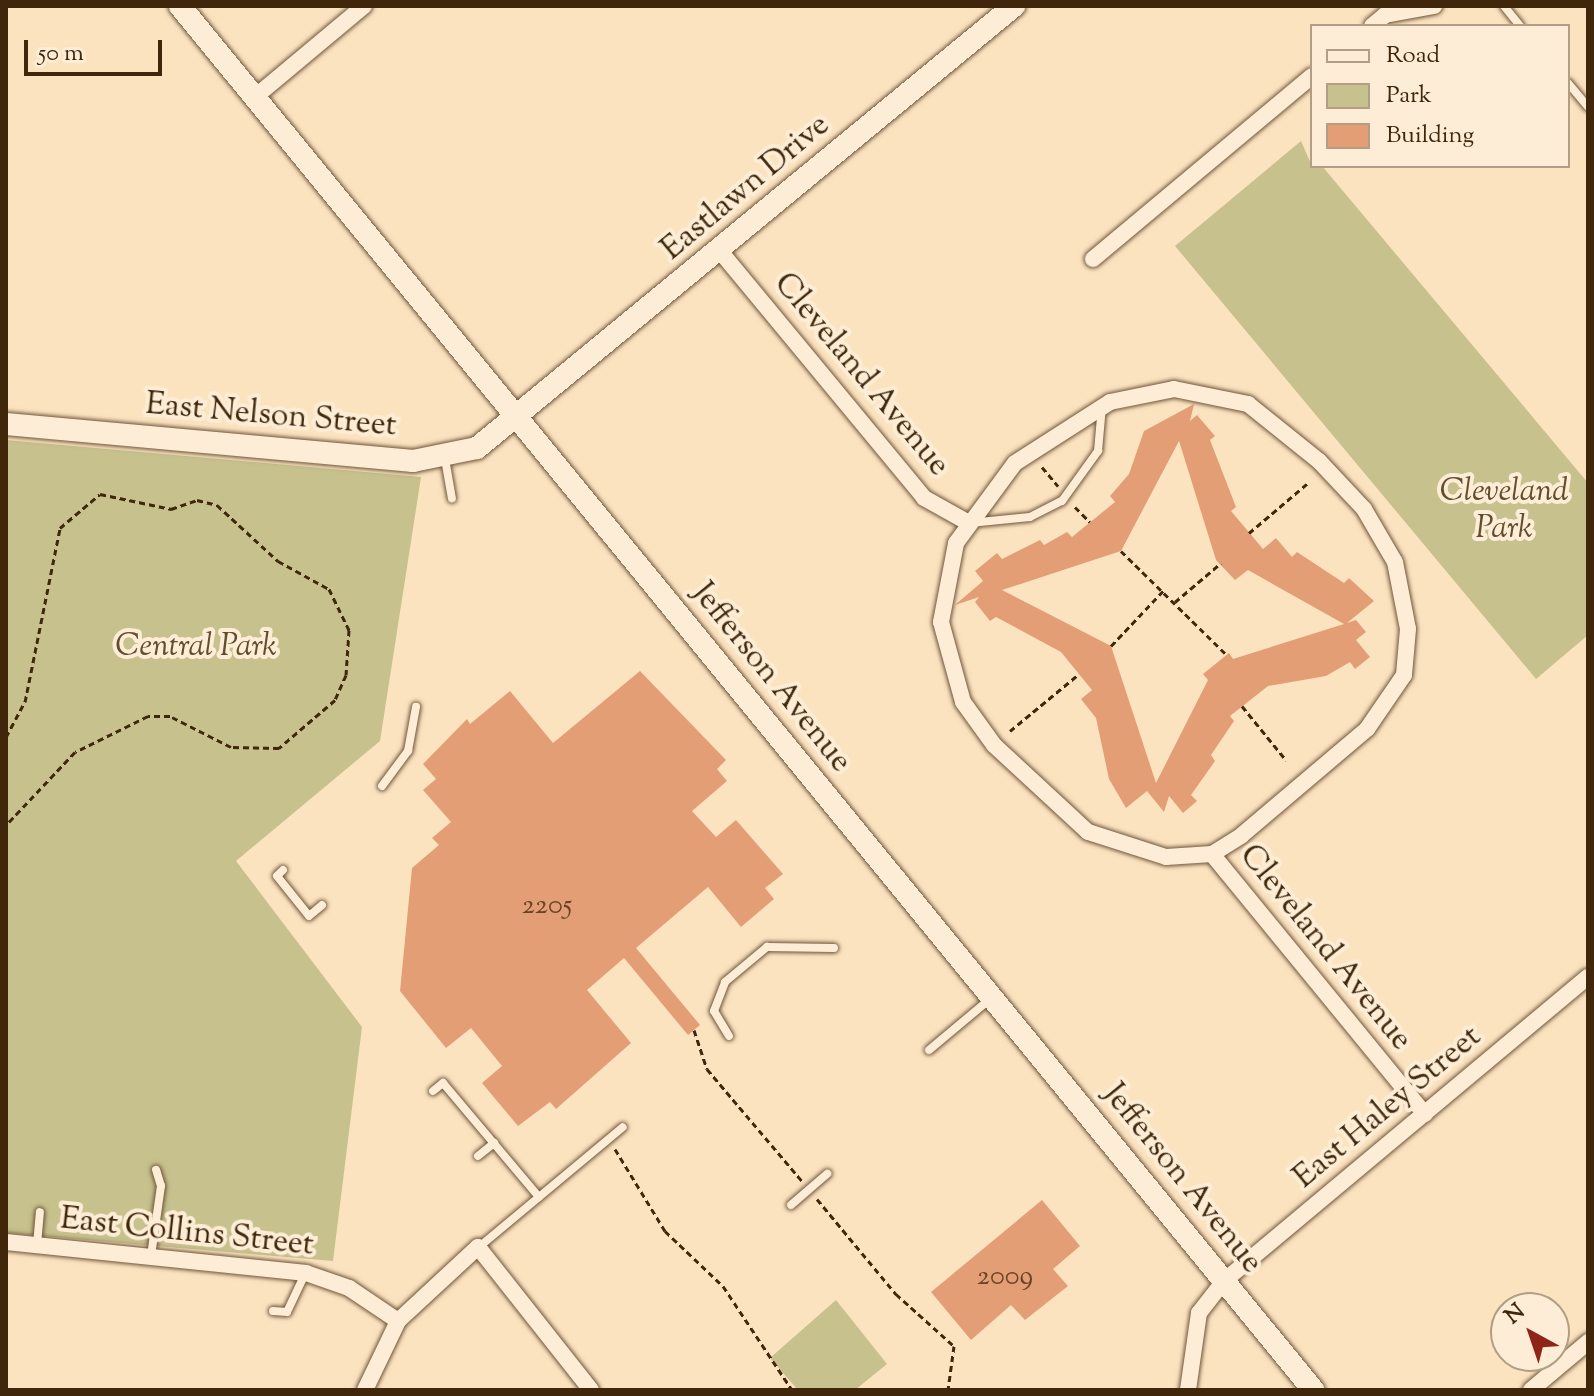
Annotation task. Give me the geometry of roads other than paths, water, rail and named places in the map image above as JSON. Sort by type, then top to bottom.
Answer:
[{"type":"street","name":"Jefferson Avenue","points":[[180,6],[1313,1390]]},
{"type":"street","points":[[255,97],[364,6]]},
{"type":"street","name":"Eastlawn Drive","points":[[519,418],[1014,6]]},
{"type":"street","points":[[1374,24],[1385,15],[1434,6]]},
{"type":"street","points":[[1093,259],[1310,78]]},
{"type":"street","name":"Cleveland Avenue","points":[[720,251],[924,498],[969,523]]},
{"type":"street","points":[[1174,389],[1248,404],[1328,470],[1364,509],[1395,562],[1408,629],[1404,675],[1389,705],[1212,854],[1166,857],[1088,832],[994,745],[963,702],[941,622],[943,583],[969,523],[1015,463],[1102,406],[1137,392],[1174,389]]},
{"type":"street","name":"East Nelson Street","points":[[6,424],[445,459],[477,448],[519,418]]},
{"type":"street","name":"Cleveland Avenue","points":[[1212,854],[1425,1114]]},
{"type":"street","name":"East Haley Street","points":[[1188,1390],[1199,1313],[1224,1281],[1588,977]]},
{"type":"street","name":"East Collins Street","points":[[6,1242],[306,1273],[349,1288],[398,1321]]},
{"type":"street","points":[[365,1390],[398,1321],[478,1247],[591,1390]]},
{"type":"street","points":[[1531,1390],[1588,1342]]},
{"type":"lane","points":[[1504,6],[1518,24]]},
{"type":"lane","points":[[1570,85],[1588,107]]},
{"type":"lane","points":[[969,523],[1030,517],[1062,501],[1098,451],[1102,406]]},
{"type":"lane","points":[[445,459],[452,498]]},
{"type":"lane","points":[[382,786],[408,751],[416,707]]},
{"type":"lane","points":[[283,870],[277,876],[309,916],[322,905]]},
{"type":"lane","points":[[729,1036],[714,1011],[725,982],[767,947],[834,948]]},
{"type":"lane","points":[[929,1050],[992,998]]},
{"type":"lane","points":[[433,1091],[443,1083],[539,1197]]},
{"type":"lane","points":[[478,1247],[623,1127]]},
{"type":"lane","points":[[478,1156],[494,1143]]},
{"type":"lane","points":[[151,1256],[161,1186],[156,1170]]},
{"type":"lane","points":[[791,1205],[827,1174]]},
{"type":"lane","points":[[37,1245],[40,1212]]},
{"type":"lane","points":[[273,1311],[287,1312],[306,1273]]},
{"type":"park label","name":"Cleveland Park","points":[[1504,512]]},
{"type":"park label","name":"Central Park","points":[[196,647]]}]
